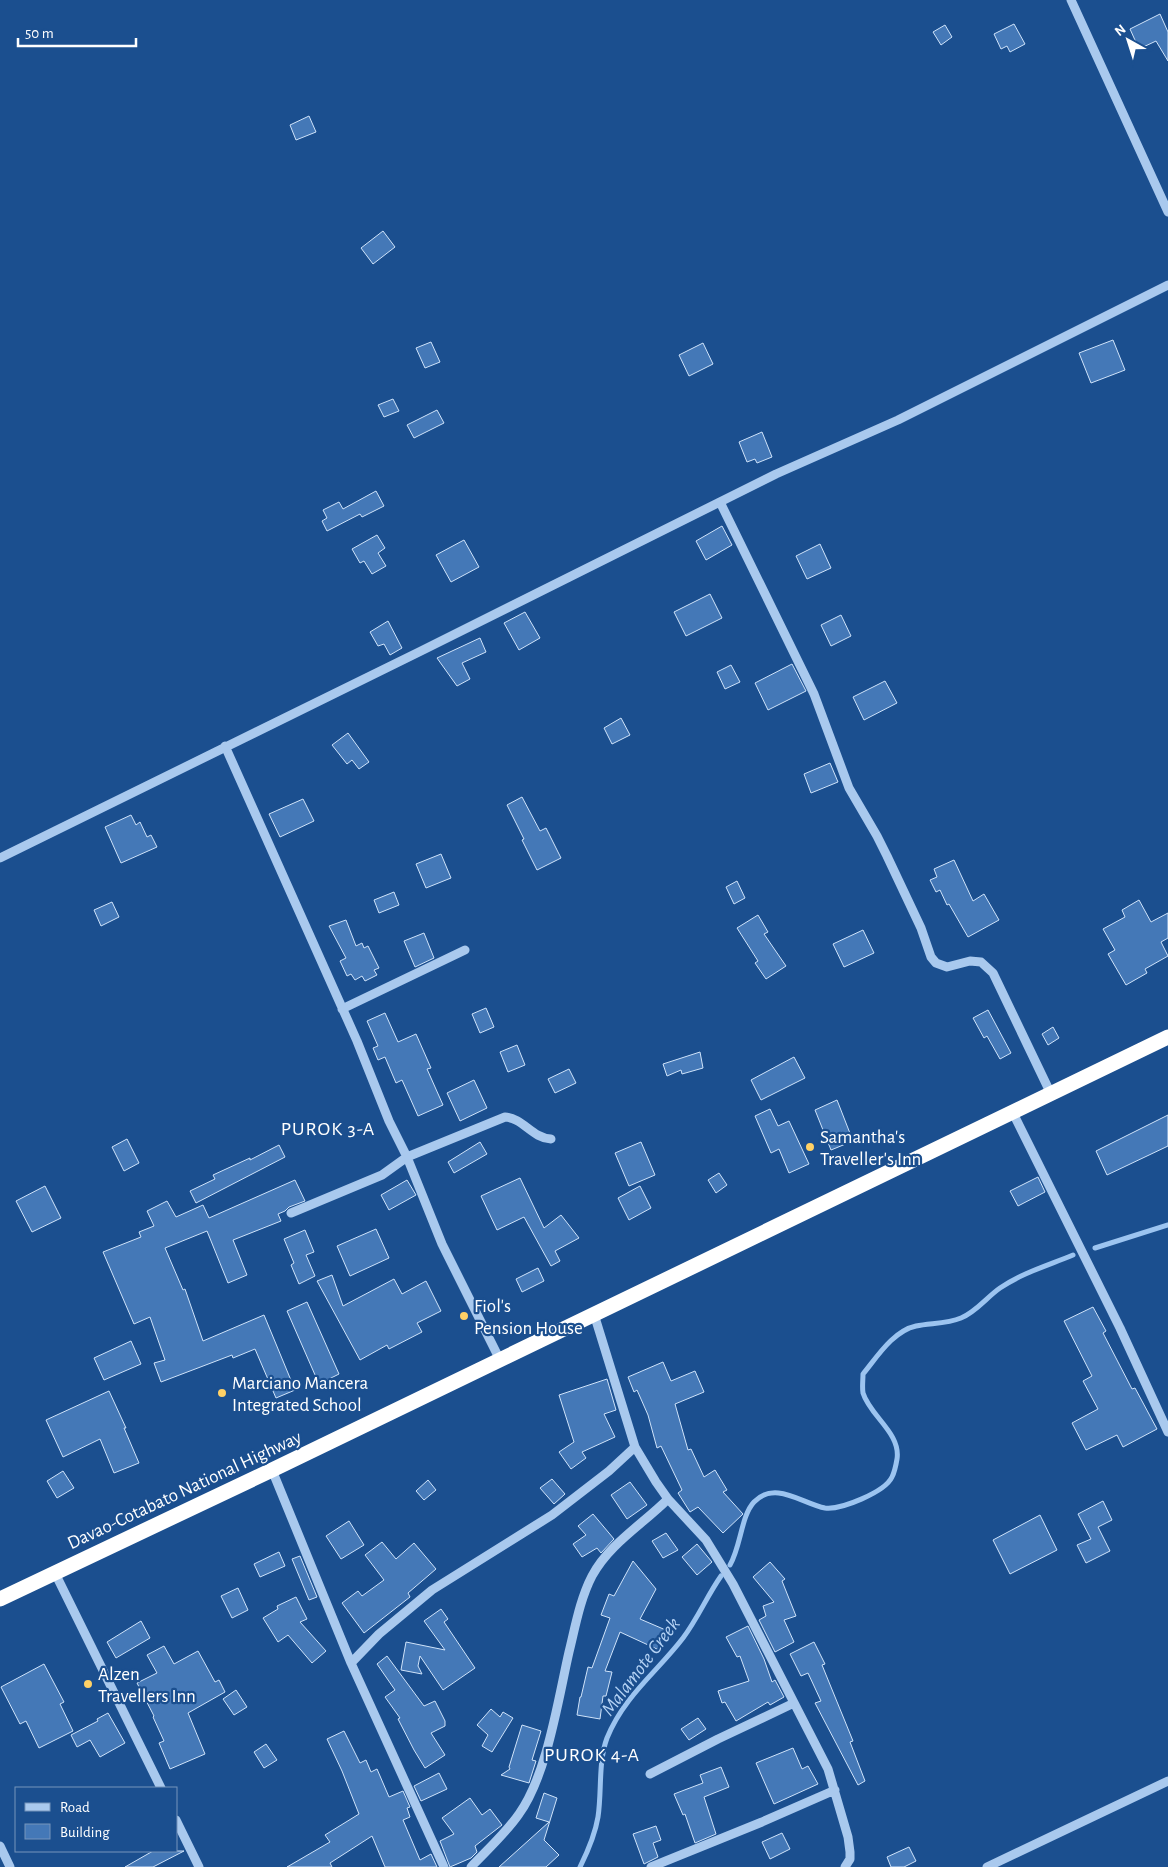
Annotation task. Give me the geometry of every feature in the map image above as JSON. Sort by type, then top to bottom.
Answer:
[{"type":"highway","name":"Davao-Cotabato National Highway","points":[[0,1598],[272,1470],[1168,1037]]},
{"type":"street","points":[[1071,0],[1168,212]]},
{"type":"street","points":[[0,858],[430,647],[776,474],[898,420],[1168,285]]},
{"type":"street","points":[[720,502],[814,694],[849,788],[878,836],[921,928],[931,957],[936,963],[948,967],[970,961],[982,962],[993,973],[1051,1094]]},
{"type":"street","points":[[225,746],[342,1009],[442,1244],[500,1360]]},
{"type":"street","points":[[342,1009],[464,950]]},
{"type":"street","points":[[1013,1112],[1120,1328],[1168,1432]]},
{"type":"street","points":[[291,1213],[382,1175],[406,1157],[505,1117],[511,1117],[539,1136],[551,1139]]},
{"type":"street","points":[[594,1314],[635,1447],[668,1499],[706,1540],[724,1568],[828,1770],[848,1837],[850,1859],[845,1867]]},
{"type":"street","points":[[351,1663],[379,1634],[432,1590],[552,1515],[610,1471],[635,1447]]},
{"type":"street","points":[[272,1470],[351,1663],[444,1867]]},
{"type":"street","points":[[470,1867],[509,1826],[531,1794],[550,1736],[572,1639],[591,1578],[600,1562],[614,1546],[668,1499]]},
{"type":"street","points":[[55,1573],[161,1787]]},
{"type":"street","points":[[650,1774],[794,1703]]},
{"type":"street","points":[[986,1867],[1168,1781]]},
{"type":"street","points":[[651,1867],[835,1790]]},
{"type":"street","points":[[178,1824],[199,1867]]},
{"type":"street","points":[[0,1846],[10,1867]]},
{"type":"building","points":[[1160,14],[1168,32],[1168,61],[1156,41],[1139,49],[1130,29]]},
{"type":"building","points":[[1014,24],[1025,44],[1010,52],[1007,46],[1001,49],[994,34]]},
{"type":"building","points":[[945,25],[952,37],[941,45],[933,32]]},
{"type":"building","points":[[309,116],[316,132],[296,140],[290,125]]},
{"type":"building","points":[[383,231],[395,247],[373,264],[361,248]]},
{"type":"building","points":[[1113,340],[1125,370],[1091,383],[1079,353]]},
{"type":"building","points":[[431,342],[440,362],[425,368],[416,348]]},
{"type":"building","points":[[703,343],[713,364],[689,376],[679,355]]},
{"type":"building","points":[[393,399],[399,411],[384,417],[378,405]]},
{"type":"building","points":[[437,410],[444,423],[414,438],[407,425]]},
{"type":"building","points":[[762,432],[772,457],[757,463],[755,459],[747,462],[739,442]]},
{"type":"building","points":[[376,491],[384,506],[362,517],[360,514],[327,531],[322,521],[327,518],[323,510],[339,502],[343,509]]},
{"type":"building","points":[[722,526],[732,545],[706,560],[696,541]]},
{"type":"building","points":[[377,535],[385,548],[378,553],[386,566],[372,574],[364,561],[360,563],[352,549]]},
{"type":"building","points":[[464,540],[479,567],[451,582],[436,555]]},
{"type":"building","points":[[820,544],[831,568],[807,579],[796,556]]},
{"type":"building","points":[[710,594],[722,618],[686,636],[674,612]]},
{"type":"building","points":[[525,612],[540,638],[519,650],[504,623]]},
{"type":"building","points":[[841,615],[851,636],[831,646],[821,625]]},
{"type":"building","points":[[388,621],[402,648],[390,655],[384,644],[378,646],[370,632]]},
{"type":"building","points":[[480,638],[486,652],[462,663],[470,679],[457,686],[437,658]]},
{"type":"building","points":[[792,664],[806,691],[768,710],[755,683]]},
{"type":"building","points":[[731,665],[740,682],[725,689],[717,672]]},
{"type":"building","points":[[885,681],[897,703],[864,720],[853,697]]},
{"type":"building","points":[[621,718],[630,735],[612,744],[604,728]]},
{"type":"building","points":[[348,733],[369,762],[359,769],[352,760],[347,764],[332,745]]},
{"type":"building","points":[[830,763],[838,782],[811,793],[804,774]]},
{"type":"building","points":[[522,797],[540,831],[546,828],[561,858],[537,870],[507,805]]},
{"type":"building","points":[[303,799],[314,821],[280,837],[269,814]]},
{"type":"building","points":[[131,815],[136,825],[140,822],[147,837],[151,835],[157,847],[121,863],[105,827]]},
{"type":"building","points":[[441,854],[451,878],[426,888],[416,864]]},
{"type":"building","points":[[954,860],[973,901],[984,894],[999,920],[968,937],[949,904],[947,905],[940,890],[936,892],[930,880],[937,877],[934,869]]},
{"type":"building","points":[[737,881],[745,898],[734,904],[726,887]]},
{"type":"building","points":[[394,892],[399,905],[379,913],[374,900]]},
{"type":"building","points":[[1139,900],[1151,922],[1168,913],[1168,938],[1161,942],[1168,956],[1145,969],[1147,973],[1126,985],[1108,954],[1115,950],[1103,929],[1125,917],[1122,910]]},
{"type":"building","points":[[112,902],[119,917],[101,926],[94,910]]},
{"type":"building","points":[[758,915],[768,932],[764,934],[786,966],[766,979],[755,963],[758,961],[737,928]]},
{"type":"building","points":[[346,920],[356,946],[362,943],[364,948],[368,946],[379,968],[374,970],[377,975],[365,981],[362,976],[355,980],[351,974],[347,976],[340,961],[346,958],[329,926]]},
{"type":"building","points":[[863,930],[874,953],[844,967],[833,944]]},
{"type":"building","points":[[424,933],[434,958],[415,967],[404,941]]},
{"type":"building","points":[[486,1008],[494,1027],[480,1033],[472,1014]]},
{"type":"building","points":[[988,1010],[1011,1053],[1000,1059],[987,1036],[984,1038],[973,1018]]},
{"type":"building","points":[[385,1013],[398,1042],[416,1034],[431,1068],[427,1069],[443,1105],[418,1116],[402,1080],[396,1083],[385,1057],[378,1060],[373,1048],[378,1046],[367,1021]]},
{"type":"building","points":[[1053,1027],[1059,1038],[1048,1045],[1042,1034]]},
{"type":"building","points":[[517,1045],[525,1065],[508,1072],[500,1052]]},
{"type":"building","points":[[700,1052],[703,1068],[682,1074],[681,1070],[667,1076],[663,1064]]},
{"type":"building","points":[[794,1057],[805,1078],[761,1100],[751,1080]]},
{"type":"building","points":[[569,1069],[576,1083],[555,1093],[548,1079]]},
{"type":"building","points":[[474,1080],[487,1108],[460,1121],[447,1093]]},
{"type":"building","points":[[837,1100],[853,1141],[831,1150],[815,1110]]},
{"type":"building","points":[[770,1109],[778,1126],[789,1121],[809,1164],[789,1173],[779,1149],[771,1153],[755,1116]]},
{"type":"building","points":[[1168,1115],[1168,1146],[1107,1175],[1096,1151]]},
{"type":"building","points":[[127,1139],[139,1163],[124,1171],[112,1147]]},
{"type":"building","points":[[480,1142],[487,1154],[454,1173],[448,1162]]},
{"type":"building","points":[[641,1142],[655,1175],[629,1186],[615,1153]]},
{"type":"building","points":[[279,1145],[285,1157],[196,1203],[190,1191],[215,1179],[213,1175],[250,1158],[250,1160]]},
{"type":"building","points":[[719,1173],[727,1185],[716,1193],[708,1180]]},
{"type":"building","points":[[1038,1177],[1045,1192],[1018,1206],[1010,1191]]},
{"type":"building","points":[[520,1178],[544,1228],[561,1215],[579,1238],[555,1251],[560,1261],[551,1266],[524,1217],[497,1230],[481,1196]]},
{"type":"building","points":[[295,1180],[305,1201],[289,1207],[278,1214],[281,1221],[233,1240],[247,1275],[228,1283],[207,1231],[165,1248],[183,1290],[185,1289],[203,1341],[264,1315],[295,1390],[276,1398],[255,1349],[233,1358],[232,1355],[161,1382],[154,1363],[165,1360],[150,1317],[134,1324],[103,1252],[141,1237],[139,1232],[154,1226],[147,1211],[167,1201],[176,1217],[203,1205],[209,1218]]},
{"type":"building","points":[[407,1180],[416,1195],[389,1210],[381,1195]]},
{"type":"building","points":[[45,1186],[61,1218],[32,1232],[16,1201]]},
{"type":"building","points":[[640,1186],[651,1208],[629,1220],[618,1198]]},
{"type":"building","points":[[376,1229],[389,1258],[350,1276],[337,1246]]},
{"type":"building","points":[[305,1230],[314,1252],[306,1255],[315,1276],[299,1284],[291,1265],[294,1263],[284,1239]]},
{"type":"building","points":[[538,1268],[544,1281],[522,1292],[516,1279]]},
{"type":"building","points":[[332,1275],[343,1306],[394,1279],[402,1294],[426,1281],[441,1311],[417,1323],[422,1332],[389,1349],[387,1345],[360,1360],[317,1281]]},
{"type":"building","points":[[307,1302],[339,1374],[319,1384],[287,1311]]},
{"type":"building","points":[[1093,1307],[1106,1331],[1103,1333],[1132,1389],[1135,1388],[1157,1429],[1123,1447],[1117,1435],[1086,1450],[1072,1423],[1098,1409],[1083,1381],[1092,1376],[1064,1321]]},
{"type":"building","points":[[131,1341],[141,1364],[104,1380],[94,1358]]},
{"type":"building","points":[[663,1362],[671,1381],[695,1371],[704,1392],[675,1404],[688,1450],[691,1449],[704,1477],[715,1470],[727,1490],[723,1492],[743,1514],[723,1533],[698,1507],[690,1512],[678,1493],[682,1490],[661,1446],[657,1448],[648,1415],[637,1390],[634,1392],[628,1377]]},
{"type":"building","points":[[607,1379],[616,1410],[604,1414],[615,1437],[582,1452],[586,1458],[571,1469],[559,1452],[574,1442],[559,1395]]},
{"type":"building","points":[[109,1391],[139,1463],[114,1473],[100,1439],[63,1457],[46,1420]]},
{"type":"building","points":[[63,1471],[74,1488],[57,1498],[47,1481]]},
{"type":"building","points":[[552,1479],[565,1494],[554,1504],[540,1488]]},
{"type":"building","points":[[428,1480],[436,1490],[424,1500],[416,1491]]},
{"type":"building","points":[[630,1482],[647,1505],[627,1519],[611,1495]]},
{"type":"building","points":[[1103,1501],[1112,1520],[1098,1527],[1110,1551],[1086,1563],[1077,1545],[1091,1539],[1078,1514]]},
{"type":"building","points":[[593,1514],[614,1539],[601,1553],[597,1548],[582,1557],[573,1544],[586,1535],[578,1526]]},
{"type":"building","points":[[1040,1515],[1057,1550],[1010,1574],[993,1540]]},
{"type":"building","points":[[349,1521],[364,1545],[341,1559],[326,1536]]},
{"type":"building","points":[[666,1533],[678,1550],[663,1558],[652,1541]]},
{"type":"building","points":[[382,1542],[396,1559],[414,1543],[436,1569],[408,1593],[410,1597],[364,1633],[342,1603],[358,1591],[362,1596],[384,1580],[365,1555]]},
{"type":"building","points":[[697,1544],[712,1562],[697,1575],[682,1557]]},
{"type":"building","points":[[279,1552],[285,1566],[260,1577],[254,1564]]},
{"type":"building","points":[[300,1556],[317,1597],[309,1600],[292,1559]]},
{"type":"building","points":[[633,1561],[656,1589],[640,1619],[668,1631],[659,1650],[620,1632],[605,1671],[612,1672],[606,1696],[603,1696],[600,1719],[577,1715],[588,1667],[592,1668],[610,1618],[601,1615],[609,1594],[614,1596]]},
{"type":"building","points":[[770,1562],[785,1579],[782,1581],[796,1616],[784,1620],[794,1642],[775,1652],[759,1620],[766,1616],[763,1606],[774,1602],[753,1577]]},
{"type":"building","points":[[238,1588],[248,1610],[232,1618],[221,1596]]},
{"type":"building","points":[[296,1597],[307,1619],[300,1622],[326,1651],[312,1663],[288,1635],[278,1642],[263,1618],[278,1609],[277,1606]]},
{"type":"building","points":[[441,1609],[448,1619],[444,1622],[475,1668],[443,1690],[420,1656],[418,1666],[422,1674],[401,1670],[406,1642],[445,1650],[424,1621]]},
{"type":"building","points":[[141,1621],[150,1638],[116,1658],[107,1642]]},
{"type":"building","points":[[748,1626],[764,1659],[772,1682],[775,1680],[784,1697],[770,1705],[768,1702],[736,1721],[725,1702],[722,1703],[718,1691],[749,1681],[740,1656],[737,1657],[726,1637]]},
{"type":"building","points":[[814,1642],[825,1664],[822,1665],[853,1741],[850,1742],[865,1781],[858,1785],[815,1703],[821,1701],[808,1673],[801,1676],[790,1654]]},
{"type":"building","points":[[164,1646],[174,1664],[198,1651],[215,1682],[219,1680],[225,1692],[188,1713],[205,1754],[170,1769],[159,1743],[164,1741],[137,1683],[157,1673],[147,1655]]},
{"type":"building","points":[[387,1656],[424,1706],[435,1701],[445,1721],[445,1726],[431,1733],[445,1755],[425,1768],[398,1719],[400,1718],[385,1697],[395,1690],[377,1664]]},
{"type":"building","points":[[44,1664],[64,1702],[60,1704],[73,1731],[39,1748],[26,1721],[20,1724],[1,1687]]},
{"type":"building","points":[[236,1690],[247,1707],[234,1715],[223,1699]]},
{"type":"building","points":[[491,1709],[500,1717],[503,1712],[513,1718],[492,1752],[482,1746],[488,1735],[477,1725]]},
{"type":"building","points":[[108,1713],[125,1743],[100,1757],[90,1740],[77,1747],[71,1735],[98,1721],[97,1719]]},
{"type":"building","points":[[698,1718],[706,1729],[689,1740],[681,1729]]},
{"type":"building","points":[[522,1725],[541,1731],[532,1760],[536,1761],[529,1783],[501,1775],[510,1769]]},
{"type":"building","points":[[344,1731],[360,1763],[366,1760],[371,1772],[377,1769],[389,1797],[403,1791],[410,1807],[407,1808],[410,1817],[403,1820],[420,1860],[431,1854],[437,1867],[385,1867],[372,1836],[330,1863],[332,1867],[287,1867],[330,1842],[325,1835],[359,1814],[327,1739]]},
{"type":"building","points":[[266,1744],[277,1760],[264,1768],[254,1752]]},
{"type":"building","points":[[793,1748],[802,1769],[808,1766],[818,1784],[774,1804],[756,1763]]},
{"type":"building","points":[[721,1767],[729,1787],[704,1797],[716,1834],[695,1843],[685,1814],[683,1815],[674,1794],[703,1783],[700,1775]]},
{"type":"building","points":[[439,1773],[447,1789],[421,1801],[414,1786]]},
{"type":"building","points":[[544,1793],[557,1798],[544,1840],[559,1855],[546,1867],[499,1867],[549,1822],[536,1818]]},
{"type":"building","points":[[470,1798],[482,1815],[490,1809],[502,1825],[475,1846],[477,1852],[471,1858],[450,1867],[440,1841],[454,1834],[442,1818]]},
{"type":"building","points":[[656,1826],[661,1840],[653,1843],[658,1857],[644,1864],[633,1834]]},
{"type":"building","points":[[782,1833],[790,1849],[770,1859],[762,1842]]},
{"type":"building","points":[[909,1847],[916,1861],[904,1867],[891,1867],[887,1857]]},
{"type":"building","points":[[184,1851],[153,1867],[125,1867],[151,1852]]},
{"type":"waterway","name":"Malamote Creek","points":[[1095,1248],[1168,1225]]},
{"type":"waterway","name":"Malamote Creek","points":[[730,1565],[737,1549],[746,1515],[754,1502],[762,1496],[780,1493],[816,1506],[832,1508],[862,1499],[888,1483],[895,1469],[897,1450],[890,1433],[863,1393],[863,1374],[893,1339],[900,1333],[916,1326],[961,1318],[972,1312],[1008,1283],[1073,1255]]},
{"type":"waterway","name":"Malamote Creek","points":[[580,1867],[597,1824],[602,1757],[607,1738],[614,1723],[622,1709],[683,1638],[721,1576]]},
{"type":"place","name":"Samantha's Traveller's Inn","points":[[810,1147]]},
{"type":"place","name":"Fiol's Pension House","points":[[464,1316]]},
{"type":"place","name":"Marciano Mancera Integrated School","points":[[222,1393]]},
{"type":"place","name":"Alzen Travellers Inn","points":[[88,1684]]},
{"type":"district","name":"PUROK 3-A","points":[[328,1128]]},
{"type":"district","name":"PUROK 4-A","points":[[592,1754]]}]
